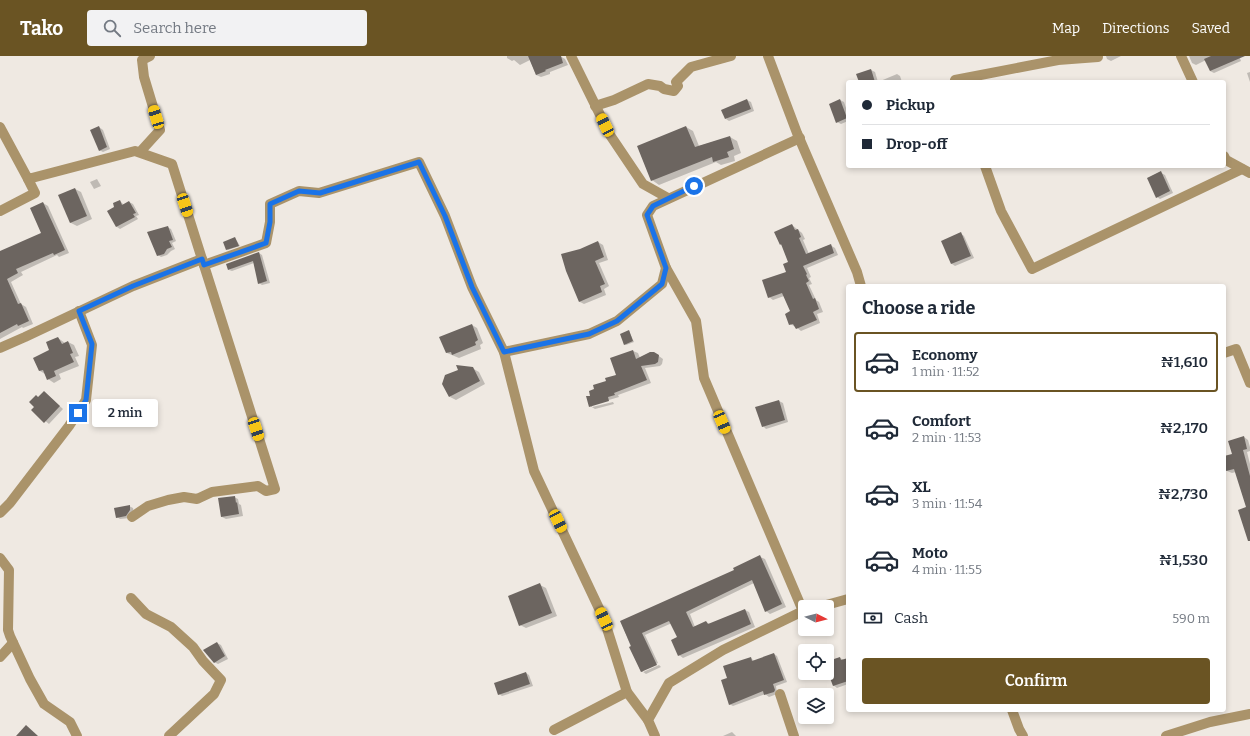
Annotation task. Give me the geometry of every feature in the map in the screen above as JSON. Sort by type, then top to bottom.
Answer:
[{"type":"street","points":[[140,152],[160,130],[144,77],[142,60],[150,56]]},
{"type":"street","points":[[571,56],[610,135],[643,184],[668,198]]},
{"type":"street","points":[[595,106],[614,100],[648,84],[674,91],[678,86],[676,82],[691,67],[731,56]]},
{"type":"street","points":[[768,56],[800,138],[857,272],[860,284]]},
{"type":"street","points":[[1182,56],[1191,80]]},
{"type":"street","points":[[955,80],[1058,60],[1098,57]]},
{"type":"street","points":[[0,127],[35,193],[0,211]]},
{"type":"street","points":[[799,600],[704,378],[696,321],[666,268],[647,215],[653,206],[668,198],[800,138]]},
{"type":"street","points":[[28,180],[135,151],[172,164],[275,489],[266,491],[258,486],[212,492],[197,499],[184,497],[168,500],[148,506],[132,517]]},
{"type":"street","points":[[1226,160],[1246,171]]},
{"type":"street","points":[[0,348],[133,286],[203,262],[266,243],[270,222],[270,204],[299,191],[320,193],[419,162],[445,216],[472,287],[504,352],[534,471],[604,619],[626,692],[648,720],[655,736]]},
{"type":"street","points":[[986,168],[1001,212],[1032,269],[1246,171]]},
{"type":"street","points":[[504,352],[589,334],[617,321],[662,284],[666,268]]},
{"type":"street","points":[[0,513],[10,503],[69,426],[86,400],[92,344],[79,311]]},
{"type":"street","points":[[1226,352],[1236,349],[1250,382]]},
{"type":"street","points":[[0,558],[9,570],[8,630],[30,679],[44,704],[70,722],[77,736]]},
{"type":"street","points":[[131,598],[146,614],[171,627],[193,647],[203,661],[221,680],[214,694],[169,736]]},
{"type":"street","points":[[834,603],[846,600]]},
{"type":"street","points":[[648,720],[669,683],[723,650],[798,614]]},
{"type":"street","points":[[0,657],[14,643]]},
{"type":"street","points":[[554,730],[626,692]]},
{"type":"street","points":[[780,694],[794,736]]},
{"type":"street","points":[[1013,712],[1018,729],[1023,736]]},
{"type":"street","points":[[1166,736],[1210,722],[1250,714]]},
{"type":"building","points":[[528,56],[561,56],[563,63],[536,75]]},
{"type":"building","points":[[1211,56],[1245,56],[1210,71],[1204,59]]},
{"type":"building","points":[[871,69],[874,80],[858,80],[856,74]]},
{"type":"building","points":[[747,99],[751,109],[725,119],[721,110]]},
{"type":"building","points":[[840,99],[846,118],[836,123],[829,104]]},
{"type":"building","points":[[99,126],[107,147],[99,151],[90,130]]},
{"type":"building","points":[[686,126],[695,147],[730,136],[734,149],[727,152],[729,157],[713,162],[712,157],[651,181],[637,146]]},
{"type":"building","points":[[1161,171],[1170,191],[1156,198],[1147,178]]},
{"type":"building","points":[[75,188],[87,216],[70,223],[58,195]]},
{"type":"building","points":[[120,200],[122,205],[129,201],[136,213],[133,214],[135,217],[116,227],[107,211],[114,207],[113,203]]},
{"type":"building","points":[[43,202],[65,250],[54,255],[53,253],[16,269],[18,273],[7,279],[18,304],[21,303],[29,321],[18,326],[17,324],[0,333],[0,251],[41,233],[30,208]]},
{"type":"building","points":[[792,224],[795,230],[798,229],[801,237],[799,238],[806,254],[831,244],[834,253],[803,266],[809,281],[806,283],[813,299],[815,298],[819,309],[813,312],[817,320],[796,329],[793,324],[789,325],[785,314],[790,311],[782,293],[768,298],[762,280],[786,272],[783,264],[788,262],[781,244],[780,245],[774,232]]},
{"type":"building","points":[[168,226],[173,240],[169,241],[172,247],[167,249],[164,254],[157,256],[147,232]]},
{"type":"building","points":[[961,232],[971,256],[951,264],[941,241]]},
{"type":"building","points":[[235,237],[239,246],[226,250],[223,242]]},
{"type":"building","points":[[598,241],[604,257],[595,261],[605,284],[600,286],[602,292],[579,302],[566,271],[561,254],[580,249]]},
{"type":"building","points":[[259,252],[267,281],[258,284],[253,261],[228,270],[226,264]]},
{"type":"building","points":[[472,324],[478,340],[475,342],[476,345],[452,355],[451,352],[446,353],[439,337]]},
{"type":"building","points":[[629,330],[633,341],[624,345],[620,334]]},
{"type":"building","points":[[58,337],[62,344],[68,341],[73,353],[70,354],[74,362],[54,371],[56,376],[47,380],[43,370],[39,371],[33,358],[49,350],[46,342]]},
{"type":"building","points":[[633,350],[636,359],[650,352],[654,352],[659,355],[658,362],[655,364],[641,366],[647,380],[614,393],[615,395],[608,397],[609,401],[589,407],[586,396],[590,396],[589,391],[594,389],[593,385],[606,381],[605,378],[616,375],[610,358]]},
{"type":"building","points":[[456,365],[473,367],[480,381],[449,397],[442,384],[445,375],[458,370]]},
{"type":"building","points":[[44,391],[60,406],[44,423],[31,410],[34,407],[29,402],[36,395],[38,397]]},
{"type":"building","points":[[779,400],[785,420],[762,427],[755,407]]},
{"type":"building","points":[[1244,436],[1247,449],[1243,450],[1250,476],[1250,541],[1248,541],[1238,510],[1246,507],[1234,469],[1226,471],[1226,456],[1232,454],[1228,441]]},
{"type":"building","points":[[235,496],[239,514],[221,517],[218,498]]},
{"type":"building","points":[[130,505],[130,510],[126,516],[116,518],[114,508]]},
{"type":"building","points":[[760,555],[782,604],[765,612],[752,580],[686,612],[693,627],[706,621],[708,624],[745,609],[751,624],[678,656],[671,640],[677,637],[669,621],[642,633],[657,665],[641,672],[629,647],[631,646],[620,621],[734,570],[733,568]]},
{"type":"building","points":[[540,583],[552,613],[519,626],[508,596]]},
{"type":"building","points":[[217,642],[225,656],[214,663],[203,650]]},
{"type":"building","points":[[774,653],[784,680],[773,684],[775,690],[774,692],[764,695],[763,691],[729,705],[721,680],[727,678],[723,666],[751,657],[752,661]]},
{"type":"building","points":[[840,657],[841,660],[846,659],[846,682],[833,686],[831,680],[834,680],[834,659]]},
{"type":"building","points":[[526,672],[530,684],[498,695],[494,683]]},
{"type":"building","points":[[26,725],[38,736],[16,736]]},
{"type":"route","points":[[78,413],[86,400],[92,344],[79,311],[133,286],[202,259],[204,265],[266,243],[270,222],[270,204],[299,191],[320,193],[419,162],[445,216],[472,287],[504,352],[589,334],[617,321],[662,284],[666,268],[647,215],[653,206],[694,186]]}]
